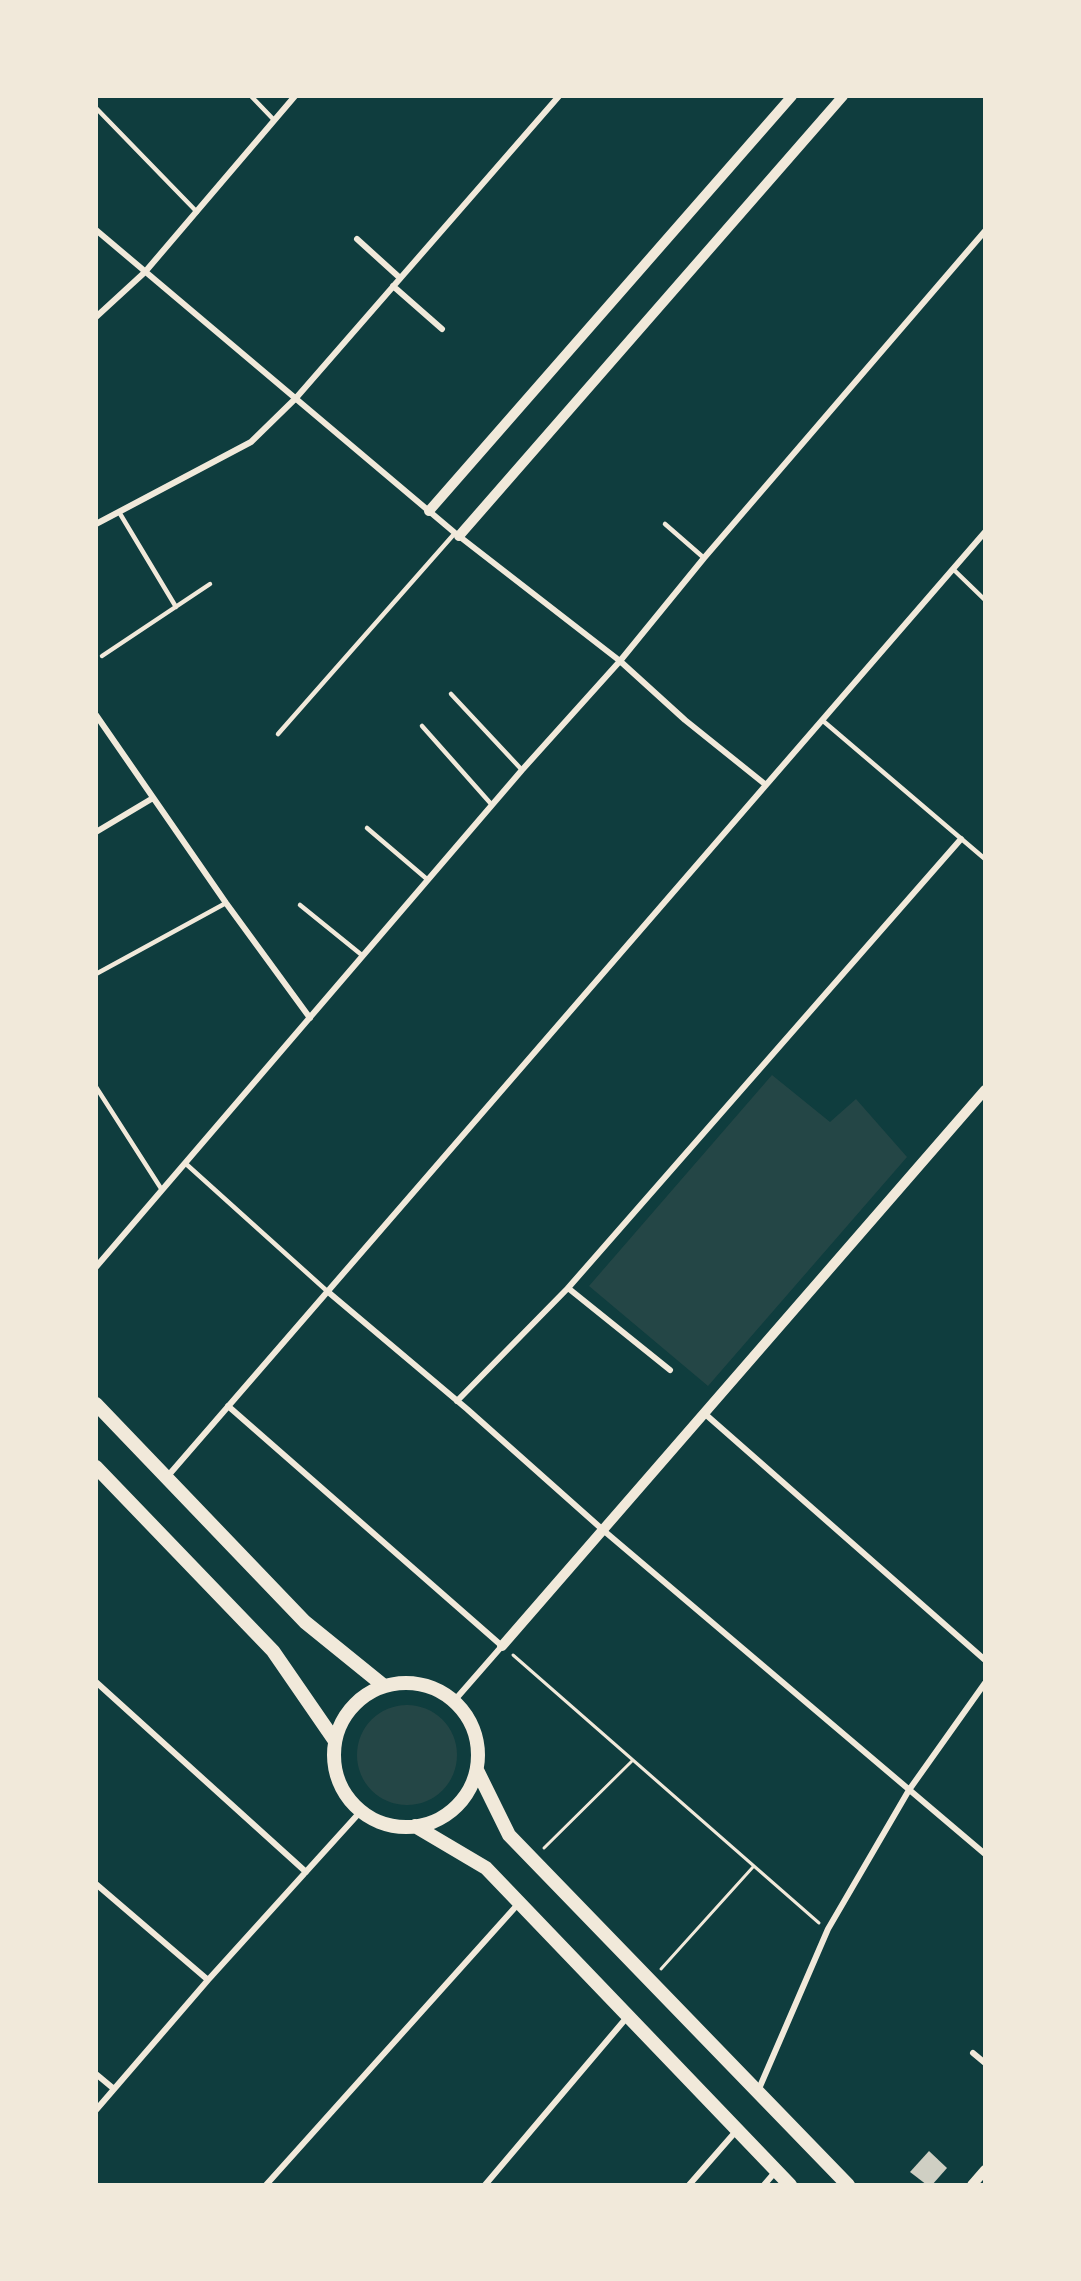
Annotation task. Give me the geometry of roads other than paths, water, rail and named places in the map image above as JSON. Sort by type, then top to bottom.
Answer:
[{"type":"main road","points":[[96,1404],[305,1622],[384,1686]]},
{"type":"main road","points":[[98,1471],[273,1652],[335,1741]]},
{"type":"main road","points":[[409,1683],[433,1688],[454,1701],[470,1721],[478,1744],[477,1770],[469,1790],[455,1808],[436,1820],[415,1826],[393,1826],[376,1821],[361,1811],[341,1783],[334,1767],[335,1741],[344,1717],[361,1698],[384,1686],[409,1683]]},
{"type":"main road","points":[[477,1770],[509,1835],[848,2185]]},
{"type":"main road","points":[[415,1826],[486,1869],[790,2185]]},
{"type":"street","points":[[96,317],[145,272],[295,96]]},
{"type":"street","points":[[96,524],[251,442],[296,398],[559,96]]},
{"type":"street","points":[[429,511],[792,96]]},
{"type":"street","points":[[457,534],[843,96]]},
{"type":"street","points":[[96,230],[429,511],[620,660],[685,720],[766,785]]},
{"type":"street","points":[[96,1267],[522,770],[620,660],[704,558],[985,231]]},
{"type":"street","points":[[357,239],[400,278]]},
{"type":"street","points":[[393,286],[442,329]]},
{"type":"street","points":[[166,1477],[985,532]]},
{"type":"street","points":[[96,715],[226,903],[310,1018]]},
{"type":"street","points":[[96,832],[153,798]]},
{"type":"street","points":[[458,1401],[568,1288],[962,839]]},
{"type":"street","points":[[454,1701],[985,1090]]},
{"type":"street","points":[[568,1288],[670,1370]]},
{"type":"street","points":[[327,1291],[458,1401],[603,1530],[985,1854]]},
{"type":"street","points":[[228,1406],[502,1646]]},
{"type":"street","points":[[704,1413],[985,1660]]},
{"type":"street","points":[[96,1682],[306,1872]]},
{"type":"street","points":[[757,2092],[828,1929],[909,1790],[985,1683]]},
{"type":"street","points":[[96,2110],[208,1980],[361,1811]]},
{"type":"street","points":[[96,1884],[208,1980]]},
{"type":"street","points":[[266,2185],[519,1903]]},
{"type":"street","points":[[485,2185],[628,2016]]},
{"type":"street","points":[[973,2053],[985,2063]]},
{"type":"street","points":[[96,2074],[114,2089]]},
{"type":"street","points":[[689,2185],[737,2130]]},
{"type":"street","points":[[764,2185],[776,2170]]},
{"type":"street","points":[[972,2185],[985,2170]]},
{"type":"lane","points":[[251,96],[274,120]]},
{"type":"lane","points":[[96,108],[197,212]]},
{"type":"lane","points":[[120,512],[176,607]]},
{"type":"lane","points":[[665,524],[704,558]]},
{"type":"lane","points":[[278,734],[457,534]]},
{"type":"lane","points":[[953,569],[985,600]]},
{"type":"lane","points":[[102,656],[210,584]]},
{"type":"lane","points":[[452,694],[522,770]]},
{"type":"lane","points":[[822,720],[985,859]]},
{"type":"lane","points":[[422,726],[492,805]]},
{"type":"lane","points":[[367,828],[428,880]]},
{"type":"lane","points":[[96,974],[226,903]]},
{"type":"lane","points":[[300,905],[363,956]]},
{"type":"lane","points":[[96,1087],[162,1190]]},
{"type":"lane","points":[[185,1163],[327,1291]]}]
